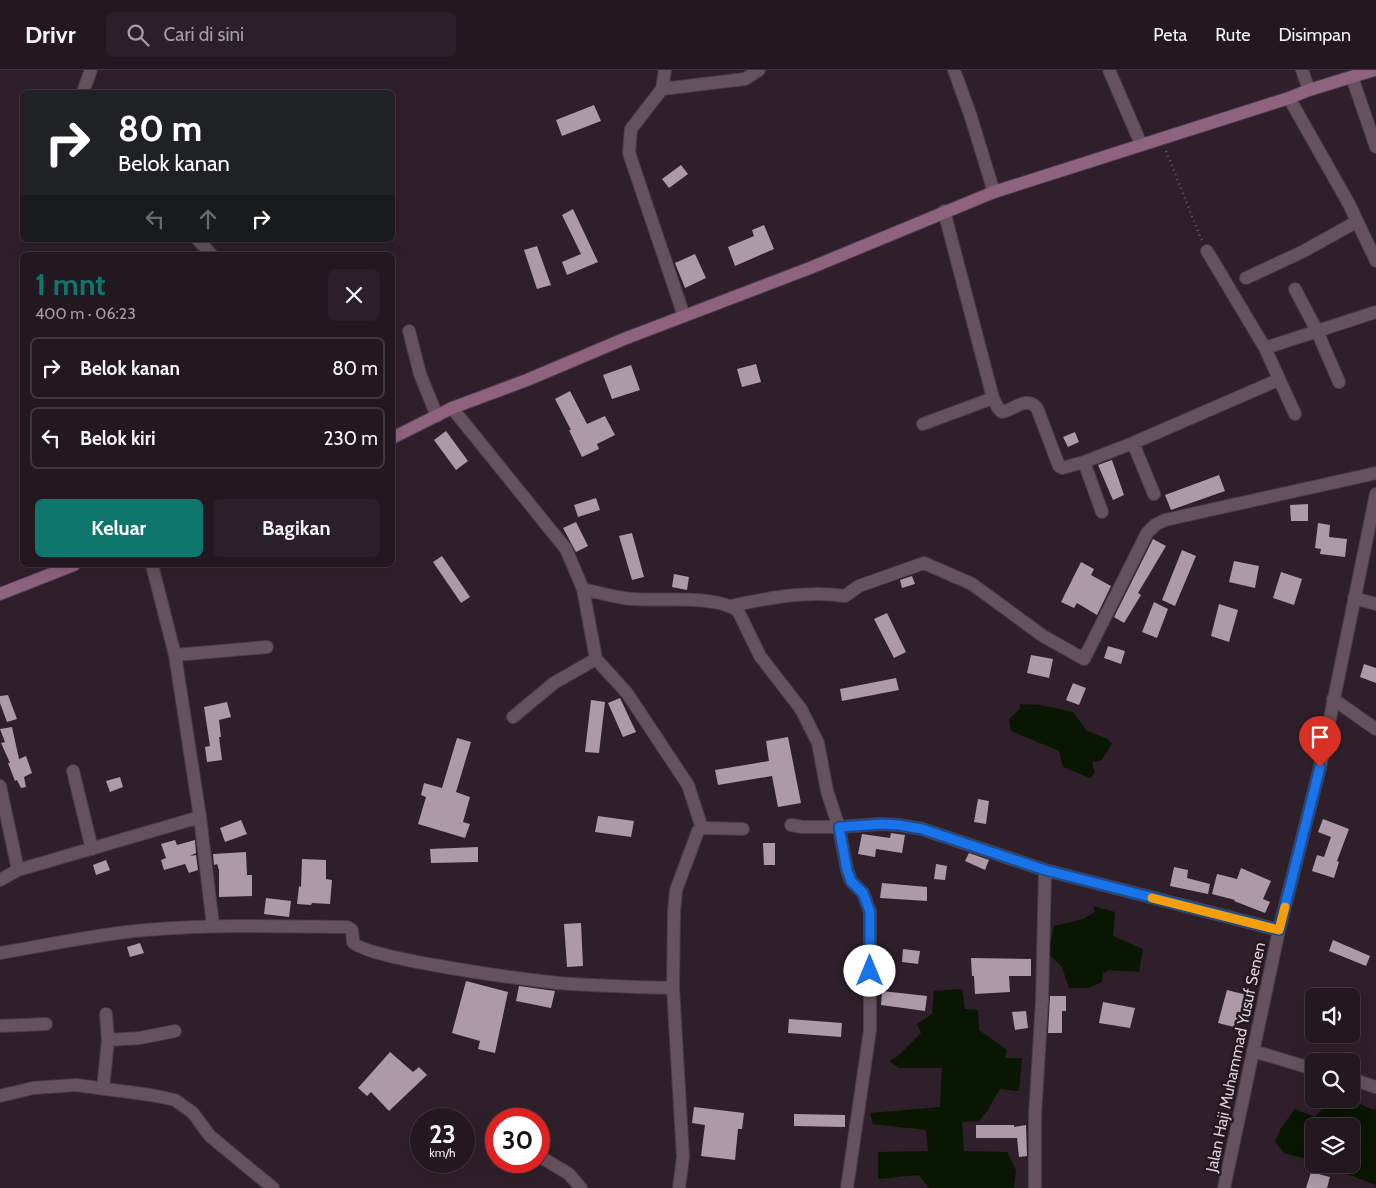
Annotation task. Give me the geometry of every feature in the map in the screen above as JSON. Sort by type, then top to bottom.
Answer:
[{"type":"street","points":[[84,90],[90,70]]},
{"type":"street","points":[[666,70],[662,89],[630,130],[629,153],[684,316]]},
{"type":"street","points":[[662,89],[745,79],[759,70]]},
{"type":"street","points":[[954,70],[994,192]]},
{"type":"street","points":[[1109,70],[1141,144]]},
{"type":"street","points":[[1302,70],[1309,90]]},
{"type":"street","points":[[395,437],[452,408],[810,268],[944,211],[994,192],[1374,70]]},
{"type":"street","points":[[1352,77],[1376,146]]},
{"type":"street","points":[[1289,98],[1349,204],[1376,261]]},
{"type":"street","points":[[944,211],[993,398],[1002,412],[1027,402],[1034,404],[1059,466],[1063,468],[1084,462],[1278,380]]},
{"type":"street","points":[[1246,278],[1302,252],[1356,222]]},
{"type":"street","points":[[200,242],[209,252]]},
{"type":"street","points":[[1207,251],[1265,348],[1295,414]]},
{"type":"street","points":[[1296,289],[1340,382]]},
{"type":"street","points":[[1265,348],[1376,312]]},
{"type":"street","points":[[409,331],[420,374],[437,416]]},
{"type":"street","points":[[923,424],[993,398]]},
{"type":"street","points":[[452,408],[566,549],[583,589],[596,659],[627,693],[688,785],[702,828]]},
{"type":"street","points":[[1133,442],[1154,494]]},
{"type":"street","points":[[1084,462],[1102,512]]},
{"type":"street","points":[[731,606],[756,600],[810,593],[829,593],[845,596],[859,586],[924,562],[972,584],[1043,636],[1084,659],[1147,533],[1155,525],[1164,520],[1376,473]]},
{"type":"street","name":"Jalan Haji Muhammad Yusuf Senen","points":[[1224,1188],[1279,930],[1320,767],[1354,598],[1372,531],[1376,494]]},
{"type":"street","points":[[0,594],[69,567]]},
{"type":"street","points":[[152,567],[174,655],[200,817],[213,926]]},
{"type":"street","points":[[583,589],[625,599],[681,600],[721,603],[731,606],[738,611],[760,656],[801,710],[818,743],[827,790],[839,827],[847,870],[851,881],[863,893],[870,912],[870,1030],[847,1188]]},
{"type":"street","points":[[1354,598],[1376,604]]},
{"type":"street","points":[[174,655],[267,646]]},
{"type":"street","points":[[513,717],[554,683],[596,659]]},
{"type":"street","points":[[1333,700],[1376,729]]},
{"type":"street","points":[[73,771],[92,849]]},
{"type":"street","points":[[0,786],[18,870]]},
{"type":"street","points":[[0,880],[18,870],[200,817]]},
{"type":"street","points":[[791,825],[802,827],[839,827],[882,824],[922,829],[1045,870],[1279,930]]},
{"type":"street","points":[[679,1188],[683,1157],[673,988],[674,901],[684,867],[698,831],[702,828],[743,829]]},
{"type":"street","points":[[1035,1188],[1035,1116],[1042,1001],[1045,870]]},
{"type":"street","points":[[0,953],[136,931],[213,926],[347,926],[352,930],[353,942],[358,948],[374,953],[451,968],[559,983],[673,988]]},
{"type":"street","points":[[103,1089],[108,1040],[106,1014]]},
{"type":"street","points":[[0,1026],[46,1024]]},
{"type":"street","points":[[108,1040],[140,1038],[175,1031]]},
{"type":"street","points":[[1253,1051],[1305,1065]]},
{"type":"street","points":[[1360,1083],[1376,1087]]},
{"type":"street","points":[[0,1096],[33,1088],[76,1085],[175,1100],[193,1113],[210,1136],[273,1188]]},
{"type":"street","points":[[550,1163],[569,1174],[581,1188]]},
{"type":"path","points":[[1161,138],[1207,251]]},
{"type":"shaded area","points":[[1020,704],[1040,705],[1073,712],[1087,731],[1108,739],[1112,744],[1101,761],[1092,762],[1095,773],[1090,778],[1063,767],[1059,751],[1011,731],[1009,719],[1020,709]]},
{"type":"shaded area","points":[[1093,906],[1115,912],[1113,936],[1143,949],[1139,972],[1109,970],[1103,973],[1102,982],[1088,988],[1069,988],[1062,967],[1048,953],[1054,926],[1083,919],[1095,912]]},
{"type":"shaded area","points":[[962,989],[965,1009],[978,1010],[979,1030],[1007,1050],[1005,1058],[1022,1058],[1019,1091],[1000,1089],[979,1121],[962,1122],[964,1151],[1007,1152],[1016,1170],[1014,1188],[929,1188],[919,1175],[878,1179],[878,1152],[928,1151],[926,1130],[873,1124],[870,1113],[940,1107],[942,1068],[899,1068],[889,1061],[898,1056],[921,1033],[917,1024],[932,1014],[934,991]]},
{"type":"shaded area","points":[[1360,1104],[1373,1110],[1376,1109],[1376,1185],[1345,1173],[1360,1173],[1360,1118],[1305,1118],[1305,1159],[1284,1153],[1275,1141],[1281,1128],[1295,1109],[1315,1117],[1323,1108],[1360,1108]]},
{"type":"building","points":[[594,105],[601,121],[562,136],[556,120]]},
{"type":"building","points":[[681,165],[688,174],[669,188],[662,179]]},
{"type":"building","points":[[573,209],[598,262],[567,275],[562,262],[581,254],[562,215]]},
{"type":"building","points":[[764,225],[774,249],[735,266],[728,247],[754,236],[752,230]]},
{"type":"building","points":[[537,246],[551,285],[537,289],[524,250]]},
{"type":"building","points":[[695,254],[706,278],[685,288],[675,263]]},
{"type":"building","points":[[756,364],[761,382],[742,387],[737,369]]},
{"type":"building","points":[[631,365],[640,390],[612,399],[603,375]]},
{"type":"building","points":[[570,391],[587,424],[605,416],[615,435],[597,444],[599,449],[582,457],[555,399]]},
{"type":"building","points":[[446,431],[468,461],[456,470],[434,440]]},
{"type":"building","points":[[1075,432],[1079,442],[1068,447],[1063,437]]},
{"type":"building","points":[[1112,460],[1124,495],[1113,500],[1098,465]]},
{"type":"building","points":[[1219,475],[1225,491],[1171,510],[1165,495]]},
{"type":"building","points":[[596,498],[600,510],[578,517],[574,505]]},
{"type":"building","points":[[1308,504],[1308,521],[1291,521],[1290,505]]},
{"type":"building","points":[[576,522],[588,546],[576,552],[563,528]]},
{"type":"building","points":[[1318,523],[1330,525],[1329,537],[1347,539],[1345,557],[1320,554],[1321,549],[1315,548]]},
{"type":"building","points":[[632,533],[644,577],[632,580],[619,536]]},
{"type":"building","points":[[1153,539],[1166,546],[1138,593],[1141,595],[1124,623],[1114,617]]},
{"type":"building","points":[[1182,550],[1196,556],[1175,606],[1162,600]]},
{"type":"building","points":[[442,556],[470,597],[461,603],[433,562]]},
{"type":"building","points":[[1234,561],[1259,566],[1255,588],[1229,582]]},
{"type":"building","points":[[1081,562],[1094,569],[1091,575],[1111,586],[1097,615],[1077,603],[1074,608],[1061,602]]},
{"type":"building","points":[[1281,572],[1302,579],[1294,605],[1273,598]]},
{"type":"building","points":[[674,574],[689,577],[687,590],[672,587]]},
{"type":"building","points":[[912,576],[915,584],[902,588],[900,580]]},
{"type":"building","points":[[1154,602],[1168,609],[1157,638],[1142,632]]},
{"type":"building","points":[[1219,604],[1238,610],[1229,642],[1211,636]]},
{"type":"building","points":[[887,613],[906,652],[894,658],[874,619]]},
{"type":"building","points":[[1108,646],[1125,651],[1121,664],[1104,658]]},
{"type":"building","points":[[1031,655],[1053,659],[1049,678],[1027,673]]},
{"type":"building","points":[[1364,664],[1376,668],[1376,683],[1360,677]]},
{"type":"building","points":[[896,678],[899,690],[842,701],[840,689]]},
{"type":"building","points":[[1073,683],[1086,688],[1079,705],[1066,700]]},
{"type":"building","points":[[8,695],[17,719],[7,722],[0,703],[0,696]]},
{"type":"building","points":[[620,698],[636,732],[623,737],[608,703]]},
{"type":"building","points":[[591,700],[605,702],[599,753],[585,752]]},
{"type":"building","points":[[227,702],[231,717],[219,720],[222,760],[207,762],[205,747],[210,746],[204,707]]},
{"type":"building","points":[[12,727],[19,759],[26,756],[32,773],[24,777],[26,787],[21,788],[17,780],[15,781],[8,763],[10,763],[1,743],[5,742],[0,729]]},
{"type":"building","points":[[788,737],[801,803],[778,807],[772,776],[718,785],[715,770],[769,761],[766,741]]},
{"type":"building","points":[[457,738],[471,742],[456,792],[470,797],[463,822],[470,824],[465,838],[418,824],[426,797],[421,795],[424,783],[442,788]]},
{"type":"building","points":[[120,777],[123,787],[110,792],[106,781]]},
{"type":"building","points":[[978,799],[989,801],[986,824],[974,822]]},
{"type":"building","points":[[598,816],[634,821],[631,837],[595,832]]},
{"type":"building","points":[[1323,819],[1349,829],[1337,861],[1339,862],[1334,878],[1312,871],[1317,855],[1324,857],[1331,837],[1318,832]]},
{"type":"building","points":[[241,820],[247,834],[225,842],[220,828]]},
{"type":"building","points":[[891,833],[905,835],[902,853],[876,849],[875,857],[858,854],[862,834],[890,838]]},
{"type":"building","points":[[175,840],[177,845],[195,840],[196,853],[190,856],[196,855],[198,870],[189,873],[185,864],[164,870],[161,860],[166,858],[161,844]]},
{"type":"building","points":[[763,843],[775,843],[775,865],[764,865]]},
{"type":"building","points":[[478,847],[478,862],[431,863],[430,849]]},
{"type":"building","points":[[246,852],[247,875],[252,875],[252,896],[219,897],[219,870],[217,864],[214,865],[213,854]]},
{"type":"building","points":[[969,853],[989,860],[985,870],[965,861]]},
{"type":"building","points":[[302,859],[326,860],[326,879],[332,880],[330,904],[297,904],[299,886],[301,887]]},
{"type":"building","points":[[106,860],[110,870],[96,875],[93,865]]},
{"type":"building","points":[[936,864],[947,866],[945,880],[934,879]]},
{"type":"building","points":[[1174,867],[1188,870],[1187,878],[1210,884],[1208,894],[1170,886]]},
{"type":"building","points":[[1241,868],[1271,881],[1263,899],[1270,902],[1265,913],[1235,900],[1212,894],[1217,874],[1237,879]]},
{"type":"building","points":[[882,883],[927,887],[927,901],[880,898]]},
{"type":"building","points":[[266,898],[291,901],[289,917],[264,914]]},
{"type":"building","points":[[581,923],[583,966],[567,967],[564,924]]},
{"type":"building","points":[[1333,940],[1370,956],[1366,966],[1329,951]]},
{"type":"building","points":[[140,943],[144,953],[130,957],[127,947]]},
{"type":"building","points":[[903,949],[920,951],[918,964],[902,962]]},
{"type":"building","points":[[971,958],[1031,959],[1031,976],[1009,976],[1010,992],[975,994]]},
{"type":"building","points":[[466,981],[508,992],[495,1053],[478,1049],[480,1041],[452,1033]]},
{"type":"building","points":[[519,986],[555,991],[551,1008],[516,1001]]},
{"type":"building","points":[[1227,990],[1247,995],[1238,1028],[1218,1023]]},
{"type":"building","points":[[882,991],[927,996],[925,1011],[881,1005]]},
{"type":"building","points":[[1050,996],[1066,996],[1066,1011],[1062,1011],[1062,1033],[1048,1033]]},
{"type":"building","points":[[1103,1002],[1135,1008],[1130,1028],[1099,1023]]},
{"type":"building","points":[[1026,1011],[1028,1028],[1015,1030],[1012,1012]]},
{"type":"building","points":[[789,1019],[842,1023],[841,1037],[788,1033]]},
{"type":"building","points":[[390,1052],[413,1072],[419,1067],[427,1075],[389,1111],[371,1092],[367,1096],[358,1088]]},
{"type":"building","points":[[694,1107],[744,1113],[742,1129],[738,1129],[735,1160],[701,1156],[705,1125],[692,1123]]},
{"type":"building","points":[[794,1114],[845,1115],[845,1127],[794,1126]]},
{"type":"building","points":[[976,1125],[1014,1125],[1014,1127],[1026,1125],[1027,1156],[1019,1157],[1017,1138],[976,1138]]},
{"type":"building","points":[[1311,1173],[1330,1177],[1327,1188],[1306,1188]]},
{"type":"slow traffic","points":[[1152,898],[1279,930],[1285,907]]},
{"type":"route","points":[[870,971],[870,912],[863,893],[851,881],[847,870],[839,827],[882,824],[922,829],[1045,870],[1279,930],[1320,767]]}]
